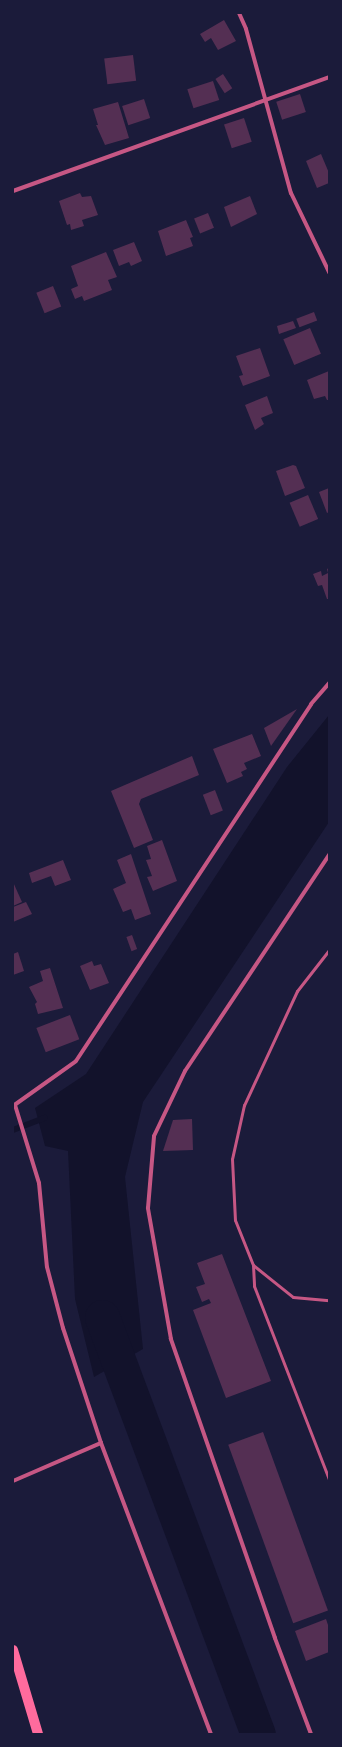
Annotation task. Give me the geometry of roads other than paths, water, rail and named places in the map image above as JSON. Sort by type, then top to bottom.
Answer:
[{"type":"main road","points":[[13,1650],[38,1734]]},
{"type":"street","points":[[239,13],[246,29],[264,102],[291,193],[329,272]]},
{"type":"street","points":[[13,191],[264,102],[329,77]]},
{"type":"street","points":[[211,1734],[101,1443],[63,1328],[47,1266],[39,1183],[14,1106],[76,1061],[311,704],[329,683]]},
{"type":"street","points":[[311,1734],[275,1638],[171,1339],[148,1208],[154,1136],[185,1071],[329,855]]},
{"type":"street","points":[[13,1481],[101,1443]]},
{"type":"lane","points":[[329,950],[297,991],[244,1105],[232,1159],[235,1220],[253,1265],[254,1286],[329,1479]]},
{"type":"lane","points":[[253,1265],[293,1297],[329,1300]]},
{"type":"waterway","points":[[13,1130],[45,1118]]},
{"type":"waterway","points":[[102,1317],[258,1734]]}]
